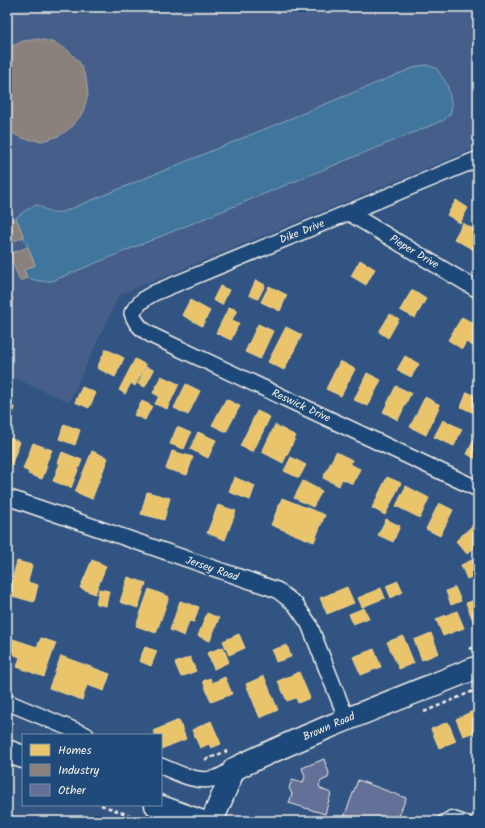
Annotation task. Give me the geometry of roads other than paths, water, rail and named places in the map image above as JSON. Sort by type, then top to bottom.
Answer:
[{"type":"street","name":"Dike Drive","points":[[132,313],[144,298],[154,293],[478,159]]},
{"type":"street","name":"Pieper Drive","points":[[349,213],[478,290]]},
{"type":"street","name":"Reswick Drive","points":[[132,313],[134,321],[139,327],[155,337],[478,489]]},
{"type":"street","name":"Jersey Road","points":[[7,497],[276,590],[288,597],[295,604],[309,624],[347,720]]},
{"type":"street","name":"Brown Road","points":[[234,769],[272,751],[478,667]]},
{"type":"street","points":[[7,702],[84,734]]},
{"type":"street","points":[[7,751],[22,757]]},
{"type":"street","points":[[162,766],[194,778],[206,780],[217,778],[234,769]]},
{"type":"street","points":[[212,821],[234,769]]},
{"type":"street","points":[[159,806],[200,821]]},
{"type":"lane","points":[[441,821],[451,815],[468,821]]}]
